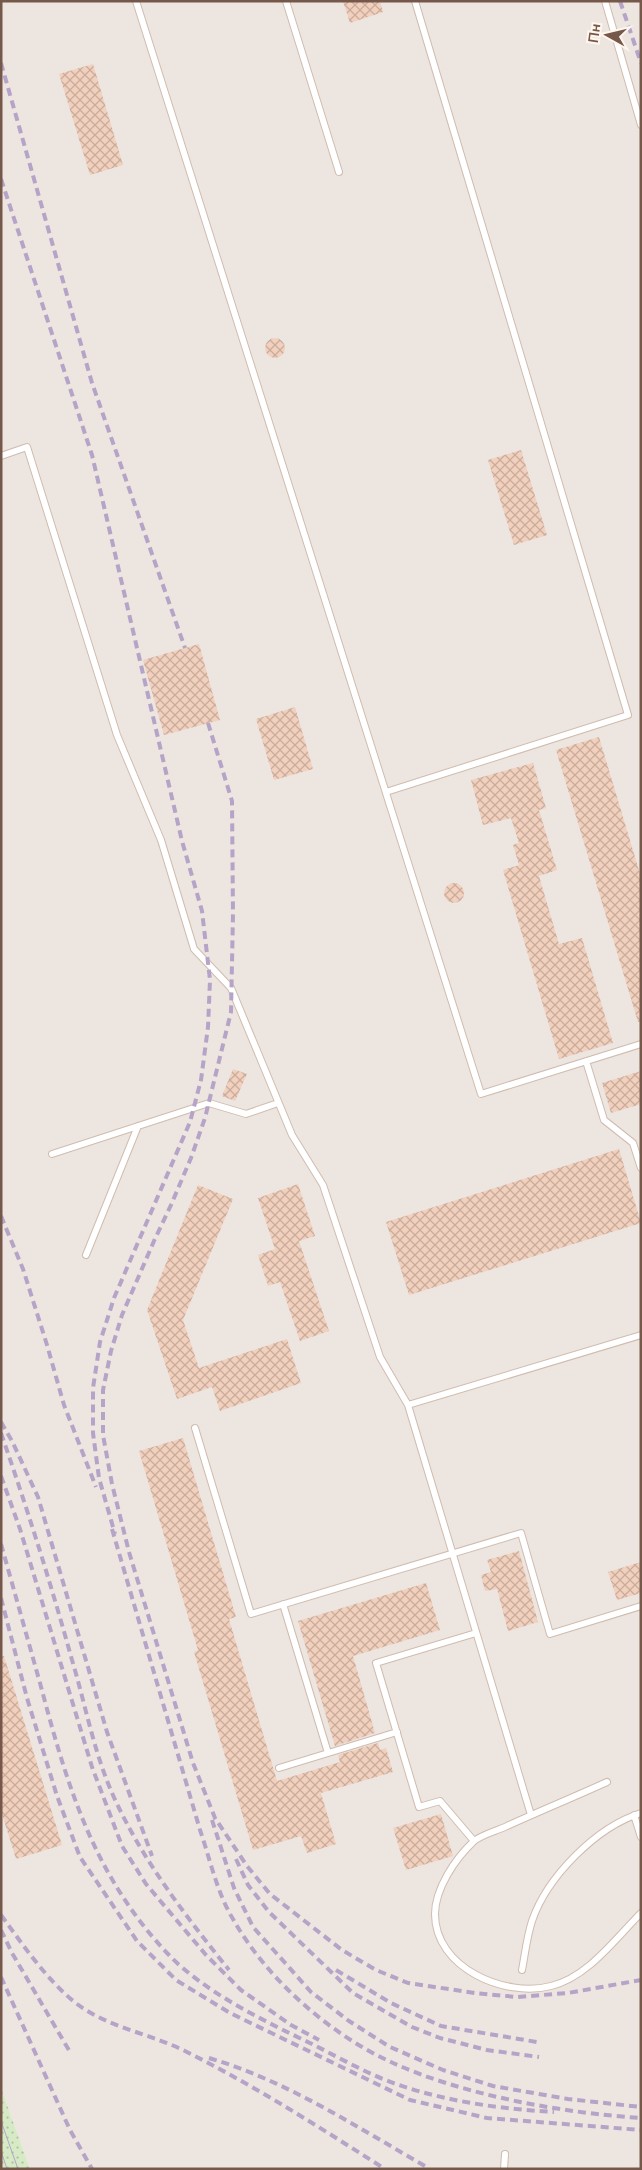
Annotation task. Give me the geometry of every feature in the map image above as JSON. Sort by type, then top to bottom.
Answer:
[{"type":"lane","points":[[136,1],[481,1094],[641,1044]]},
{"type":"lane","points":[[286,1],[339,172]]},
{"type":"lane","points":[[386,792],[628,716],[415,1]]},
{"type":"lane","points":[[605,1],[641,125]]},
{"type":"lane","points":[[1,456],[27,447],[117,735],[161,840],[194,949],[231,988],[292,1135],[323,1185],[380,1357],[408,1405],[531,1815]]},
{"type":"lane","points":[[586,1061],[604,1120],[633,1143],[641,1168]]},
{"type":"lane","points":[[52,1154],[209,1103],[246,1114],[278,1103]]},
{"type":"lane","points":[[86,1255],[138,1126]]},
{"type":"lane","points":[[408,1405],[641,1335]]},
{"type":"lane","points":[[195,1428],[251,1614],[521,1532],[550,1634],[641,1606]]},
{"type":"lane","points":[[283,1604],[328,1753]]},
{"type":"lane","points":[[474,1841],[440,1801],[420,1807],[376,1663],[476,1633]]},
{"type":"lane","points":[[279,1768],[397,1732]]},
{"type":"lane","points":[[607,1782],[474,1841],[444,1879],[437,1896],[435,1915],[438,1934],[464,1968],[482,1979],[503,1986],[527,1989],[552,1986],[574,1976],[594,1961],[641,1913]]},
{"type":"lane","points":[[522,1970],[532,1920],[556,1876],[592,1840],[638,1814],[641,1837]]},
{"type":"lane","points":[[504,2169],[505,2154]]},
{"type":"shaded area","points":[[1,1],[641,1],[641,2169],[30,2169],[1,2088]]},
{"type":"green space","points":[[1,2088],[30,2169],[1,2169]]},
{"type":"building","points":[[343,1],[380,1],[383,12],[350,23]]},
{"type":"building","points":[[93,64],[123,165],[90,175],[59,74]]},
{"type":"building","points":[[275,338],[282,341],[285,348],[282,355],[275,358],[268,355],[265,348],[268,341]]},
{"type":"building","points":[[521,450],[547,535],[514,545],[488,460]]},
{"type":"building","points":[[199,644],[220,720],[164,735],[143,660]]},
{"type":"building","points":[[295,707],[313,769],[274,780],[256,719]]},
{"type":"building","points":[[599,737],[641,877],[641,1021],[638,1022],[556,750]]},
{"type":"building","points":[[533,763],[546,808],[539,810],[557,870],[539,876],[559,944],[582,938],[613,1043],[559,1059],[503,870],[519,865],[513,845],[519,843],[511,818],[483,825],[471,780]]},
{"type":"building","points":[[454,883],[461,886],[464,893],[461,900],[454,903],[447,900],[444,893],[447,886]]},
{"type":"building","points":[[233,1069],[247,1074],[235,1101],[222,1096]]},
{"type":"building","points":[[641,1071],[641,1104],[611,1113],[602,1083]]},
{"type":"building","points":[[619,1149],[641,1223],[409,1295],[386,1222]]},
{"type":"building","points":[[298,1184],[315,1236],[299,1241],[329,1331],[300,1341],[280,1282],[268,1286],[258,1255],[275,1249],[258,1198]]},
{"type":"building","points":[[198,1185],[233,1199],[183,1320],[199,1368],[287,1339],[301,1383],[220,1411],[212,1387],[177,1399],[147,1310]]},
{"type":"building","points":[[183,1438],[236,1617],[229,1619],[277,1781],[340,1762],[338,1755],[378,1743],[380,1750],[386,1748],[393,1772],[321,1793],[336,1844],[307,1853],[301,1836],[253,1850],[194,1652],[198,1650],[139,1451]]},
{"type":"building","points":[[519,1551],[538,1622],[508,1631],[497,1589],[485,1591],[481,1575],[491,1572],[487,1560]]},
{"type":"building","points":[[641,1562],[641,1593],[617,1600],[608,1572]]},
{"type":"building","points":[[426,1583],[440,1630],[353,1656],[375,1733],[335,1746],[298,1621]]},
{"type":"building","points":[[1,1656],[4,1656],[62,1845],[16,1859],[1,1811]]},
{"type":"building","points":[[441,1814],[453,1856],[406,1870],[393,1828]]},
{"type":"tram line","points":[[1,2121],[18,2169]]},
{"type":"tram line","points":[[1,2151],[7,2169]]},
{"type":"railway","points":[[620,1],[641,63]]},
{"type":"railway","points":[[1,63],[92,383],[185,648]]},
{"type":"railway","points":[[1,179],[92,455],[182,841],[202,911],[210,980],[208,1027],[201,1080],[190,1122],[114,1298],[100,1342],[93,1388],[93,1433],[99,1478],[115,1534]]},
{"type":"railway","points":[[208,723],[232,801],[233,914],[231,1012],[205,1118],[191,1158],[122,1315],[111,1351],[103,1390],[103,1435],[112,1484],[129,1552],[193,1763],[215,1818],[247,1866],[270,1894],[342,1950],[376,1970],[408,1983],[517,1997],[568,1993],[641,1980]]},
{"type":"railway","points":[[1,1216],[23,1269],[64,1405],[96,1487]]},
{"type":"railway","points":[[1,1422],[38,1497],[107,1732],[152,1856]]},
{"type":"railway","points":[[1,1433],[47,1575],[92,1735],[111,1790],[130,1830],[155,1871],[229,1970]]},
{"type":"railway","points":[[1,1476],[20,1529],[92,1767],[122,1846],[146,1884],[206,1955],[241,1990],[291,2025],[319,2040]]},
{"type":"railway","points":[[112,1529],[218,1887],[227,1909],[247,1941],[281,1983],[322,2020],[345,2036],[391,2062],[419,2074],[481,2093],[546,2107],[641,2118]]},
{"type":"railway","points":[[1,1544],[50,1721],[86,1827],[120,1893],[142,1924],[168,1954],[199,1981],[235,2005],[388,2081],[418,2091],[456,2100],[495,2107],[554,2112]]},
{"type":"railway","points":[[1,1598],[27,1698],[57,1796],[80,1857],[137,1941],[176,1980],[230,2013],[410,2100],[487,2118],[641,2130]]},
{"type":"railway","points":[[212,1820],[234,1888],[253,1927],[311,1992],[349,2021],[390,2047],[443,2070],[493,2086],[568,2099],[641,2107]]},
{"type":"railway","points":[[236,1859],[248,1885],[269,1912],[353,1993],[412,2027],[440,2038],[487,2050],[539,2057]]},
{"type":"railway","points":[[1,1915],[52,1981],[72,2000],[85,2009],[98,2017],[171,2045],[211,2064],[286,2107],[385,2169]]},
{"type":"railway","points":[[1,1930],[12,1953],[70,2052]]},
{"type":"railway","points":[[336,1970],[391,2003],[441,2026],[537,2042]]},
{"type":"railway","points":[[1,1977],[70,2130],[92,2169]]},
{"type":"railway","points":[[209,2058],[266,2079],[293,2092],[425,2166]]}]
